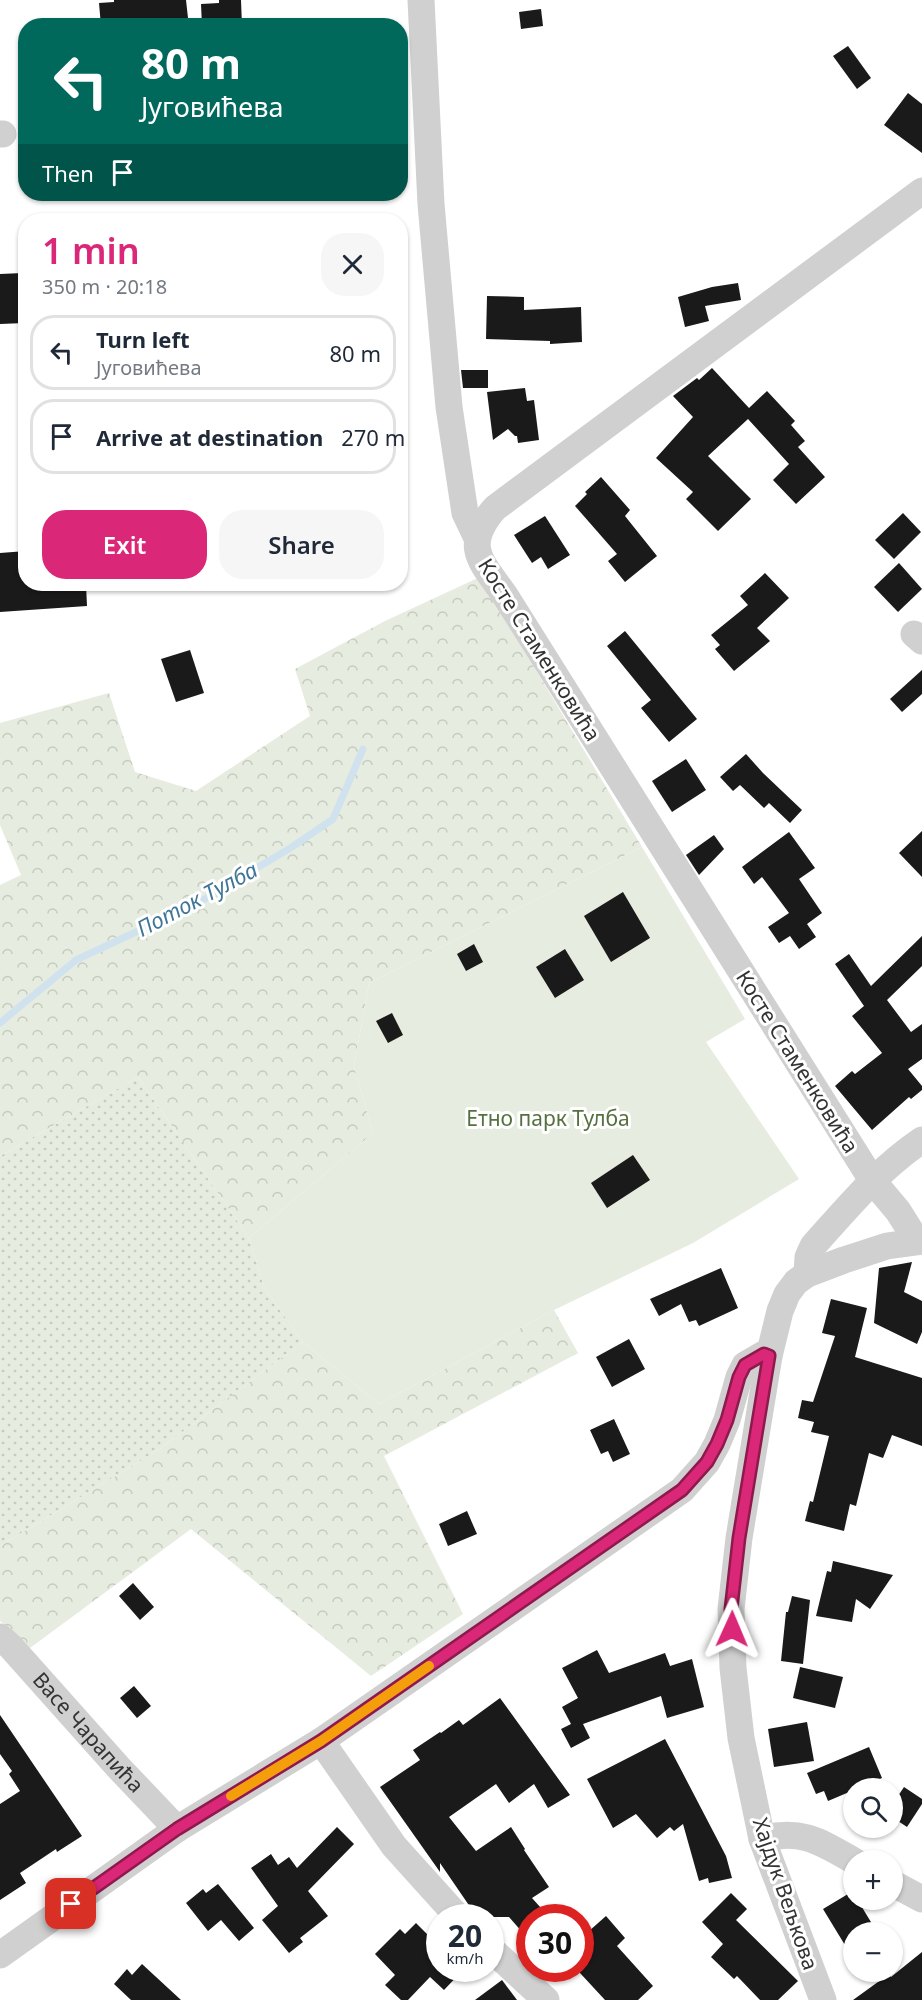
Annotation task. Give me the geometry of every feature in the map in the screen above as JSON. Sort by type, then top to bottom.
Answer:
[{"type":"street","points":[[421,0],[430,204],[449,407],[465,513],[476,536]]},
{"type":"street","name":"Косте Стаменковића","points":[[919,1241],[872,1180],[479,557],[476,536],[483,522],[495,508],[922,191]]},
{"type":"street","points":[[807,1274],[808,1257],[813,1246],[872,1180],[899,1156],[922,1140]]},
{"type":"street","name":"Хајдук Вељкова","points":[[823,2000],[762,1839],[741,1738],[731,1609],[739,1538],[769,1356],[780,1311],[787,1294],[796,1282],[807,1274],[887,1246],[919,1241]]},
{"type":"street","points":[[0,1955],[177,1829],[321,1741],[682,1490],[707,1462],[717,1444],[745,1365],[764,1354],[769,1356]]},
{"type":"street","name":"Васе Чарапића","points":[[0,1637],[12,1647],[118,1767],[177,1829]]},
{"type":"street","points":[[321,1741],[394,1846],[446,1904]]},
{"type":"street","points":[[762,1839],[779,1834],[801,1835],[843,1855]]},
{"type":"street","points":[[903,1889],[922,1899]]},
{"type":"street","points":[[504,1961],[546,2000]]},
{"type":"green space","points":[[480,577],[642,847],[369,983],[354,1066],[373,1133],[249,1238],[138,1077],[0,1156],[0,885],[21,875],[0,825],[0,723],[109,693],[135,772],[196,791],[310,716],[295,669],[385,621]]},
{"type":"green space","name":"Етно парк Тулба","points":[[642,847],[745,1019],[706,1042],[799,1179],[693,1243],[554,1310],[379,1404],[303,1342],[265,1289],[249,1238],[373,1133],[354,1066],[369,983]]},
{"type":"green space","points":[[138,1077],[249,1238],[265,1289],[303,1342],[157,1451],[0,1546],[0,1156]]},
{"type":"green space","points":[[554,1310],[578,1353],[384,1456],[463,1614],[371,1676],[191,1529],[30,1648],[0,1621],[0,1546],[157,1451],[303,1342],[379,1404]]},
{"type":"building","points":[[114,0],[186,0],[188,18],[100,18],[99,3],[114,2]]},
{"type":"building","points":[[219,0],[241,0],[242,18],[202,18],[201,4],[219,3]]},
{"type":"building","points":[[541,9],[543,26],[521,29],[519,12]]},
{"type":"building","points":[[848,46],[871,78],[857,89],[833,56]]},
{"type":"building","points":[[908,93],[922,104],[922,153],[884,125]]},
{"type":"building","points":[[18,273],[18,323],[0,324],[0,274]]},
{"type":"building","points":[[738,283],[741,300],[705,306],[709,321],[685,327],[678,297],[712,287]]},
{"type":"building","points":[[487,296],[524,297],[524,310],[581,307],[582,342],[550,344],[550,341],[486,339]]},
{"type":"building","points":[[712,368],[749,408],[767,391],[795,421],[791,425],[805,441],[798,447],[825,477],[796,504],[773,480],[789,464],[748,419],[708,456],[751,499],[718,531],[686,499],[693,492],[656,458],[693,417],[673,396],[697,378],[699,380]]},
{"type":"building","points":[[461,370],[488,370],[488,388],[463,388]]},
{"type":"building","points":[[525,388],[527,401],[534,400],[539,440],[518,443],[517,436],[508,429],[493,440],[487,392]]},
{"type":"building","points":[[601,477],[630,510],[625,516],[657,556],[625,582],[608,561],[617,554],[575,506],[587,494],[585,492]]},
{"type":"building","points":[[903,513],[921,532],[894,559],[875,540]]},
{"type":"building","points":[[545,516],[570,555],[548,569],[541,557],[532,563],[514,535]]},
{"type":"building","points":[[18,552],[18,591],[86,591],[87,606],[0,612],[0,553]]},
{"type":"building","points":[[899,563],[922,589],[898,612],[874,587]]},
{"type":"building","points":[[765,573],[789,598],[757,628],[770,641],[734,671],[715,649],[720,645],[711,635],[748,605],[740,596]]},
{"type":"building","points":[[625,631],[697,719],[669,742],[641,708],[651,700],[607,646]]},
{"type":"building","points":[[190,650],[204,693],[176,702],[161,659]]},
{"type":"building","points":[[922,670],[922,694],[902,712],[890,699]]},
{"type":"building","points":[[746,754],[802,810],[790,823],[769,803],[764,808],[740,785],[733,791],[720,777]]},
{"type":"building","points":[[686,759],[706,790],[672,812],[652,781]]},
{"type":"building","points":[[922,831],[922,877],[899,853]]},
{"type":"building","points":[[789,832],[815,868],[799,879],[822,913],[807,924],[816,937],[799,949],[790,936],[779,943],[768,927],[789,913],[762,877],[754,884],[742,867]]},
{"type":"building","points":[[714,835],[724,849],[699,875],[686,855]]},
{"type":"building","points":[[623,892],[650,938],[611,962],[584,916]]},
{"type":"building","points":[[922,936],[922,966],[887,1000],[911,1032],[922,1024],[922,1059],[908,1069],[922,1086],[922,1090],[911,1099],[909,1097],[872,1130],[835,1086],[852,1071],[855,1074],[882,1053],[852,1016],[864,1006],[835,964],[849,954],[871,986]]},
{"type":"building","points":[[474,944],[483,962],[466,971],[457,954]]},
{"type":"building","points":[[565,949],[584,980],[555,998],[536,967]]},
{"type":"building","points":[[392,1013],[403,1035],[388,1043],[376,1021]]},
{"type":"building","points":[[633,1155],[650,1180],[607,1208],[591,1183]]},
{"type":"building","points":[[912,1262],[904,1292],[922,1301],[922,1332],[917,1344],[874,1323],[879,1268]]},
{"type":"building","points":[[721,1268],[738,1308],[699,1326],[696,1320],[689,1322],[681,1304],[659,1316],[650,1299]]},
{"type":"building","points":[[831,1299],[867,1308],[855,1357],[922,1378],[922,1446],[892,1435],[883,1458],[869,1453],[856,1506],[850,1504],[844,1531],[805,1521],[810,1501],[813,1502],[829,1436],[811,1432],[814,1422],[798,1418],[802,1400],[813,1402],[835,1336],[822,1333]]},
{"type":"building","points":[[629,1339],[645,1369],[612,1387],[596,1357]]},
{"type":"building","points":[[614,1419],[630,1454],[613,1462],[608,1451],[601,1454],[590,1430]]},
{"type":"building","points":[[467,1511],[477,1534],[448,1546],[439,1524]]},
{"type":"building","points":[[833,1561],[893,1575],[870,1609],[856,1599],[852,1622],[816,1616],[827,1571],[831,1572]]},
{"type":"building","points":[[133,1583],[154,1607],[140,1620],[119,1596]]},
{"type":"building","points":[[792,1596],[810,1600],[803,1664],[781,1661],[786,1612],[788,1612]]},
{"type":"building","points":[[597,1650],[609,1673],[665,1653],[670,1666],[692,1659],[704,1707],[667,1718],[661,1696],[583,1724],[590,1738],[571,1748],[561,1729],[571,1724],[562,1707],[578,1698],[562,1668]]},
{"type":"building","points":[[800,1667],[843,1677],[835,1708],[793,1698]]},
{"type":"building","points":[[134,1686],[151,1706],[137,1718],[120,1698]]},
{"type":"building","points":[[500,1698],[570,1795],[548,1808],[534,1784],[509,1803],[496,1784],[449,1817],[476,1851],[511,1827],[549,1887],[532,1898],[537,1904],[516,1904],[516,1925],[509,1917],[504,1917],[504,1904],[468,1904],[440,1863],[440,1872],[380,1787],[420,1760],[413,1750],[459,1720],[463,1725]]},
{"type":"building","points":[[0,1715],[82,1836],[57,1852],[56,1849],[20,1873],[26,1883],[0,1900],[0,1804],[20,1791],[9,1774],[12,1771],[0,1754]]},
{"type":"building","points":[[807,1722],[814,1761],[774,1767],[768,1729]]},
{"type":"building","points":[[665,1739],[726,1856],[732,1878],[709,1883],[708,1878],[699,1881],[683,1824],[674,1831],[670,1827],[657,1838],[636,1814],[613,1828],[587,1779]]},
{"type":"building","points":[[869,1747],[882,1778],[843,1778],[843,1795],[828,1801],[824,1791],[816,1794],[807,1773]]},
{"type":"building","points":[[903,1788],[922,1799],[922,1804],[907,1827],[903,1824]]},
{"type":"building","points":[[337,1827],[354,1844],[308,1891],[328,1916],[300,1938],[303,1942],[289,1953],[262,1920],[278,1906],[251,1868],[271,1854],[278,1865],[289,1857],[297,1868]]},
{"type":"building","points":[[218,1884],[254,1928],[239,1941],[221,1920],[208,1931],[186,1903],[203,1889],[206,1893]]},
{"type":"building","points":[[731,1893],[747,1909],[736,1920],[798,1981],[778,2000],[760,2000],[737,1976],[734,1979],[711,1957],[723,1944],[702,1922]]},
{"type":"building","points":[[843,1897],[843,1910],[864,1910],[871,1922],[843,1922],[843,1942],[823,1909]]},
{"type":"building","points":[[606,1916],[625,1938],[617,1946],[653,1986],[638,2000],[605,2000],[588,1982],[594,1982],[594,1927]]},
{"type":"building","points":[[416,1923],[426,1933],[426,1981],[408,2000],[401,2000],[385,1985],[395,1975],[375,1954],[400,1929],[405,1934]]},
{"type":"building","points":[[922,1952],[922,2000],[853,2000],[878,1982],[903,1982],[903,1967]]},
{"type":"building","points":[[142,1964],[181,2000],[131,2000],[114,1984],[127,1969],[132,1975]]},
{"type":"building","points":[[435,1982],[452,1982],[444,1990]]},
{"type":"building","points":[[499,1982],[504,1982],[517,2000],[475,2000]]},
{"type":"waterway","name":"Поток Тулба","points":[[0,1023],[76,960],[198,903],[292,847],[333,819],[363,749]]},
{"type":"slow traffic","points":[[231,1796],[321,1741],[429,1666]]},
{"type":"route","points":[[71,1904],[177,1829],[321,1741],[682,1490],[707,1462],[717,1444],[745,1365],[764,1354],[769,1356],[739,1538],[731,1609],[732,1629]]}]
